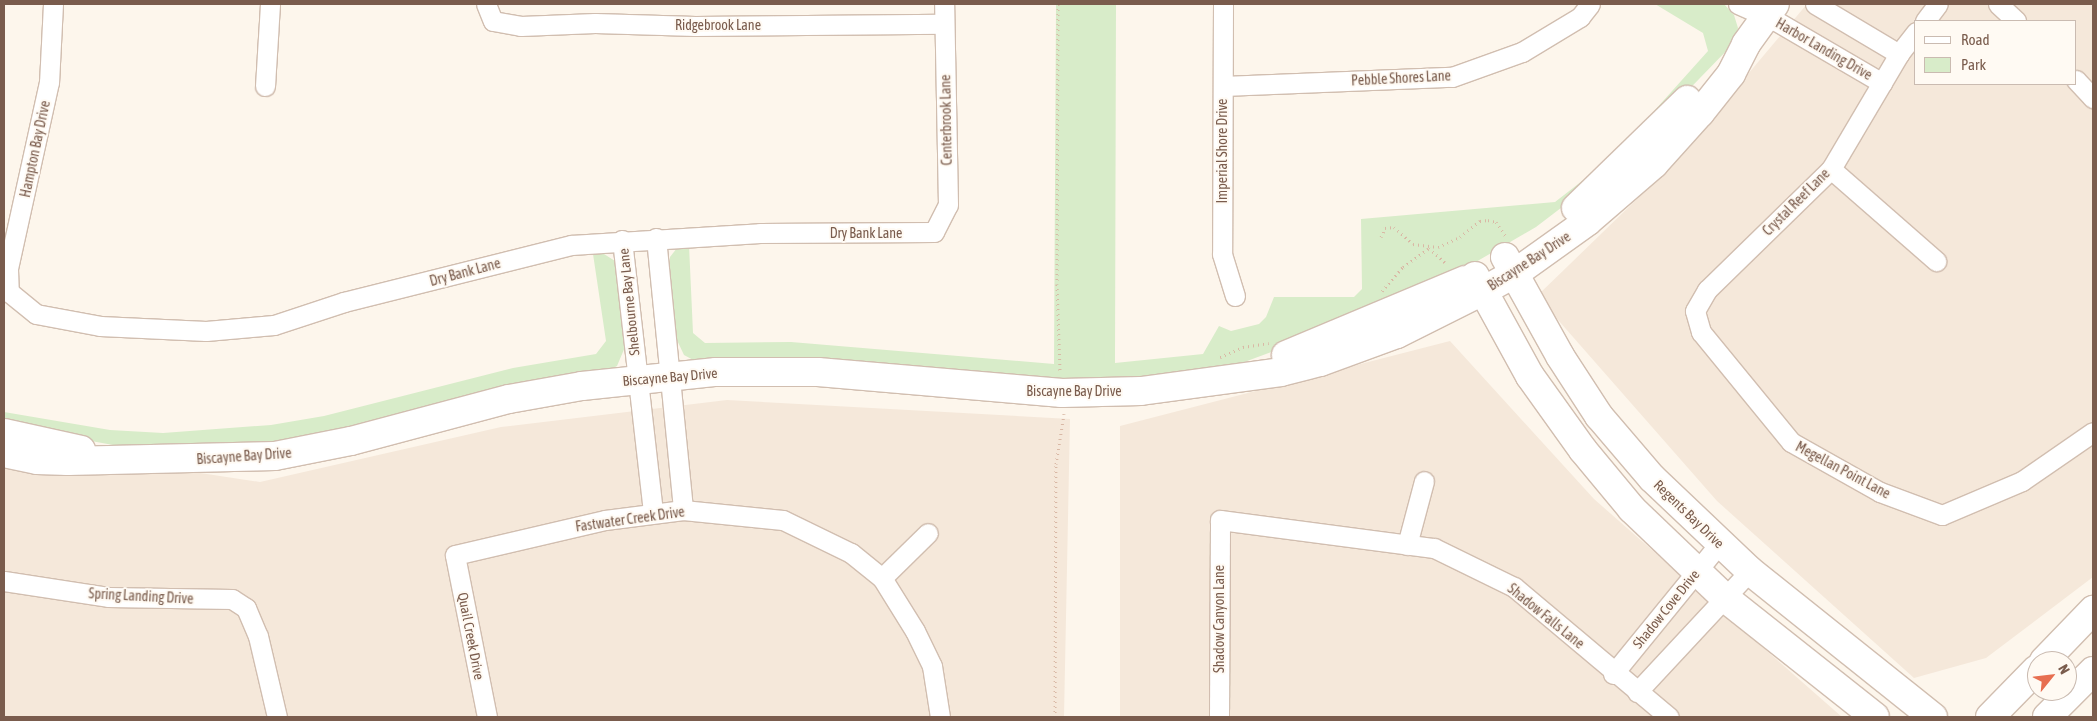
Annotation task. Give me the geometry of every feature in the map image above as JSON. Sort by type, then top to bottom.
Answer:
[{"type":"street","name":"Hampton Bay Drive","points":[[9,292],[8,269],[49,82],[53,4]]},
{"type":"street","points":[[265,86],[270,4]]},
{"type":"street","name":"Ridgebrook Lane","points":[[486,4],[493,22],[521,26],[595,23],[694,26],[944,24]]},
{"type":"street","name":"Centerbrook Lane","points":[[934,232],[948,205],[944,4]]},
{"type":"street","name":"Imperial Shore Drive","points":[[1222,4],[1222,254],[1235,296]]},
{"type":"street","name":"Pebble Shores Lane","points":[[1222,86],[1452,77],[1522,52],[1580,17],[1590,4]]},
{"type":"street","name":"Harbor Landing Drive","points":[[1738,4],[1770,10],[1882,83]]},
{"type":"street","points":[[1815,4],[1899,54]]},
{"type":"street","points":[[1926,20],[1938,4]]},
{"type":"street","points":[[1998,4],[2015,20]]},
{"type":"street","name":"Biscayne Bay Drive","points":[[4,453],[37,460],[104,458],[179,460],[275,456],[351,441],[509,399],[638,379],[670,376],[818,372],[1061,378],[1140,391],[1243,375],[1281,372],[1320,362],[1397,334],[1478,283],[1588,221],[1654,164],[1731,74],[1746,44],[1770,10]]},
{"type":"street","name":"Crystal Reef Lane","points":[[1695,311],[1707,290],[1831,169],[1899,54],[1914,35]]},
{"type":"street","points":[[2077,81],[2093,98]]},
{"type":"street","points":[[1831,169],[1936,261]]},
{"type":"street","name":"Dry Bank Lane","points":[[9,292],[36,314],[100,326],[206,331],[274,325],[344,302],[571,245],[622,240],[760,233],[934,232]]},
{"type":"street","points":[[656,238],[683,510]]},
{"type":"street","name":"Shelbourne Bay Lane","points":[[622,240],[653,513]]},
{"type":"street","name":"Regents Bay Drive","points":[[1509,266],[1560,356],[1599,416],[1652,478],[1719,544],[1750,571],[1933,717]]},
{"type":"street","points":[[1478,283],[1530,376],[1583,450],[1632,509],[1725,598],[1875,717]]},
{"type":"street","name":"Megellan Point Lane","points":[[1695,311],[1701,332],[1791,442],[1880,492],[1942,515],[2022,481],[2093,432]]},
{"type":"street","name":"Biscayne Bay Drive","points":[[4,433],[72,447],[104,458]]},
{"type":"street","points":[[1407,545],[1424,481]]},
{"type":"street","name":"Fastwater Creek Drive","points":[[455,555],[524,537],[653,513],[683,510],[782,520],[850,553],[882,578]]},
{"type":"street","name":"Shadow Falls Lane","points":[[1220,520],[1434,548],[1514,587],[1613,674],[1669,717]]},
{"type":"street","name":"Shadow Canyon Lane","points":[[1219,717],[1220,520]]},
{"type":"street","points":[[928,534],[882,578],[915,631],[932,666],[940,717]]},
{"type":"street","name":"Shadow Cove Drive","points":[[1613,674],[1719,544]]},
{"type":"street","name":"Quail Creek Drive","points":[[455,555],[487,717]]},
{"type":"street","points":[[1637,692],[1750,571]]},
{"type":"street","name":"Spring Landing Drive","points":[[4,581],[108,597],[232,599],[246,608],[258,636],[277,717]]},
{"type":"street","points":[[2054,651],[2093,610]]},
{"type":"street","points":[[2047,717],[2093,671]]},
{"type":"street","points":[[1990,717],[2027,679]]},
{"type":"path","points":[[1056,717],[1056,464],[1064,418],[1057,284],[1058,4]]},
{"type":"path","points":[[1378,294],[1403,267],[1429,248]]},
{"type":"path","points":[[1212,360],[1243,347],[1277,342]]},
{"type":"shaded area","points":[[1807,4],[2093,4],[2093,577],[1986,658],[1914,678],[1717,501],[1537,296],[1668,169]]},
{"type":"shaded area","points":[[1450,341],[1594,499],[1842,717],[1120,717],[1120,426]]},
{"type":"shaded area","points":[[727,400],[1070,419],[1064,717],[4,717],[4,443],[260,482],[501,427]]},
{"type":"green space","points":[[1056,4],[1116,4],[1115,363],[1203,354],[1219,326],[1231,331],[1259,324],[1266,317],[1274,297],[1354,297],[1362,289],[1361,219],[1555,202],[1591,174],[1637,130],[1708,51],[1703,33],[1655,4],[1724,4],[1734,15],[1738,28],[1733,44],[1632,148],[1591,185],[1536,227],[1407,302],[1239,364],[1115,382],[697,362],[684,355],[676,338],[669,266],[670,257],[677,248],[689,245],[693,333],[705,343],[791,342],[1054,364]]},
{"type":"green space","points":[[593,254],[604,254],[615,261],[625,347],[617,366],[607,371],[327,435],[265,445],[124,447],[4,425],[4,412],[110,430],[163,433],[271,425],[324,416],[513,368],[596,354],[606,341]]}]
